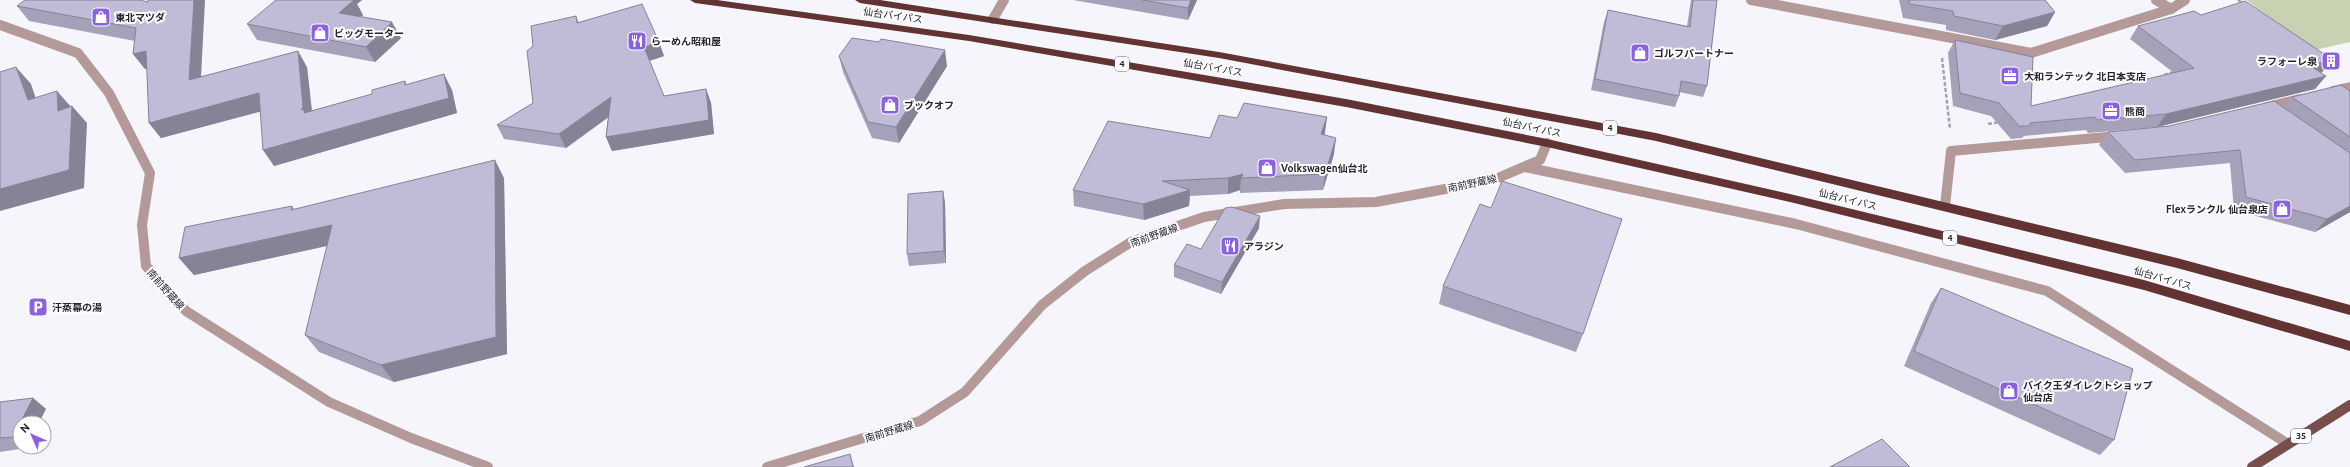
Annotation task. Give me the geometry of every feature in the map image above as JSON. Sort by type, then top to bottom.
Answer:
[{"type":"highway","name":"仙台バイパス","points":[[695,0],[977,40],[1346,102],[1547,143],[1794,199],[2144,285],[2350,346]]},
{"type":"highway","name":"仙台バイパス","points":[[860,0],[993,19],[1219,55],[1656,137],[2184,265],[2350,310]]},
{"type":"main road","name":"35","points":[[2252,467],[2350,405]]},
{"type":"street","points":[[993,19],[1004,0]]},
{"type":"street","points":[[1751,0],[2031,53],[2171,9],[2185,0]]},
{"type":"street","points":[[2156,0],[2171,9]]},
{"type":"street","name":"南前野蔵線","points":[[0,26],[78,53],[109,93],[150,173],[142,225],[146,266],[186,311],[329,402],[411,438],[488,467]]},
{"type":"street","points":[[2327,92],[2350,87]]},
{"type":"street","points":[[2279,117],[2262,108],[2312,96]]},
{"type":"street","points":[[1945,206],[1951,151],[2126,136]]},
{"type":"street","name":"南前野蔵線","points":[[767,467],[920,421],[965,392],[1042,305],[1085,271],[1131,242],[1204,217],[1284,204],[1376,202],[1493,180],[1540,160],[1547,143]]},
{"type":"street","points":[[1525,167],[1796,224],[2047,291],[2288,444]]},
{"type":"path","points":[[2238,0],[2245,4]]},
{"type":"path","points":[[1939,36],[1951,151]]},
{"type":"path","points":[[2158,78],[2178,70]]},
{"type":"path","points":[[1985,124],[2006,120]]},
{"type":"path","points":[[1950,130],[1957,128]]},
{"type":"green space","points":[[2246,0],[2350,0],[2350,42],[2315,50]]},
{"type":"building","points":[[25,0],[139,0],[148,2],[148,0],[194,0],[189,80],[298,51],[303,107],[301,110],[304,109],[304,113],[372,94],[372,90],[405,81],[405,85],[444,74],[449,98],[263,150],[259,93],[149,123],[146,51],[133,54],[136,28],[17,6]]},
{"type":"building","points":[[276,0],[354,0],[339,13],[392,22],[366,47],[247,24]]},
{"type":"building","points":[[1142,0],[1191,0],[1188,8]]},
{"type":"building","points":[[1693,0],[1717,0],[1707,86],[1681,81],[1679,96],[1595,79],[1608,10],[1690,27]]},
{"type":"building","points":[[1909,0],[2045,0],[2055,12],[2003,26],[1954,16],[1953,11],[1910,4]]},
{"type":"building","points":[[2245,1],[2333,60],[2309,65],[2326,76],[2166,114],[2097,120],[2095,117],[2030,123],[2030,126],[2019,126],[1999,103],[1960,93],[1955,40],[2033,57],[2031,106],[2194,68],[2138,26],[2194,11],[2201,15]]},
{"type":"building","points":[[642,4],[659,42],[644,47],[664,96],[706,89],[709,120],[606,137],[611,97],[559,134],[497,125],[533,103],[527,51],[533,46],[531,26],[576,16],[577,23]]},
{"type":"building","name":"ブックオフ","points":[[852,38],[879,42],[881,39],[945,50],[896,127],[868,122],[839,56]]},
{"type":"building","points":[[16,67],[28,100],[57,91],[58,111],[72,106],[69,170],[0,189],[0,72]]},
{"type":"building","points":[[2341,85],[2350,91],[2350,137],[2292,97]]},
{"type":"building","points":[[2274,101],[2350,153],[2350,206],[2327,219],[2246,197],[2240,150],[2135,160],[2108,132],[2169,126]]},
{"type":"building","points":[[1244,103],[1327,117],[1321,134],[1336,138],[1325,174],[1241,178],[1243,174],[1228,178],[1162,181],[1190,190],[1143,204],[1073,190],[1108,121],[1210,138],[1219,115],[1237,118]]},
{"type":"building","points":[[495,160],[496,337],[381,365],[305,335],[332,225],[179,258],[185,227],[292,206],[291,210]]},
{"type":"building","points":[[1502,181],[1622,219],[1583,334],[1443,286],[1480,204],[1491,208]]},
{"type":"building","points":[[943,191],[944,251],[907,254],[908,194]]},
{"type":"building","points":[[1232,207],[1260,216],[1222,282],[1174,265],[1187,244],[1201,249],[1225,208]]},
{"type":"building","points":[[1941,288],[2133,369],[2114,440],[1914,351]]},
{"type":"building","points":[[33,398],[24,415],[12,415],[12,437],[0,438],[0,402]]},
{"type":"building","points":[[1882,439],[1910,467],[1830,467]]},
{"type":"building","points":[[850,454],[853,467],[804,467]]},
{"type":"place","name":"東北マツダ","points":[[101,17]]},
{"type":"place","name":"ビッグモーター","points":[[320,33]]},
{"type":"place","name":"らーめん昭和屋","points":[[637,41]]},
{"type":"place","name":"ゴルフパートナー","points":[[1640,53]]},
{"type":"place","name":"ラフォーレ泉","points":[[2331,61]]},
{"type":"place","name":"大和ランテック 北日本支店","points":[[2010,76]]},
{"type":"place","name":"ブックオフ","points":[[890,105]]},
{"type":"place","name":"熊商","points":[[2111,111]]},
{"type":"place","name":"Volkswagen仙台北","points":[[1267,168]]},
{"type":"place","name":"Flexランクル 仙台泉店","points":[[2282,209]]},
{"type":"place","name":"アラジン","points":[[1230,246]]},
{"type":"place","name":"汗蒸幕の湯","points":[[38,307]]},
{"type":"place","name":"バイク王ダイレクトショップ 仙台店","points":[[2009,391]]}]
